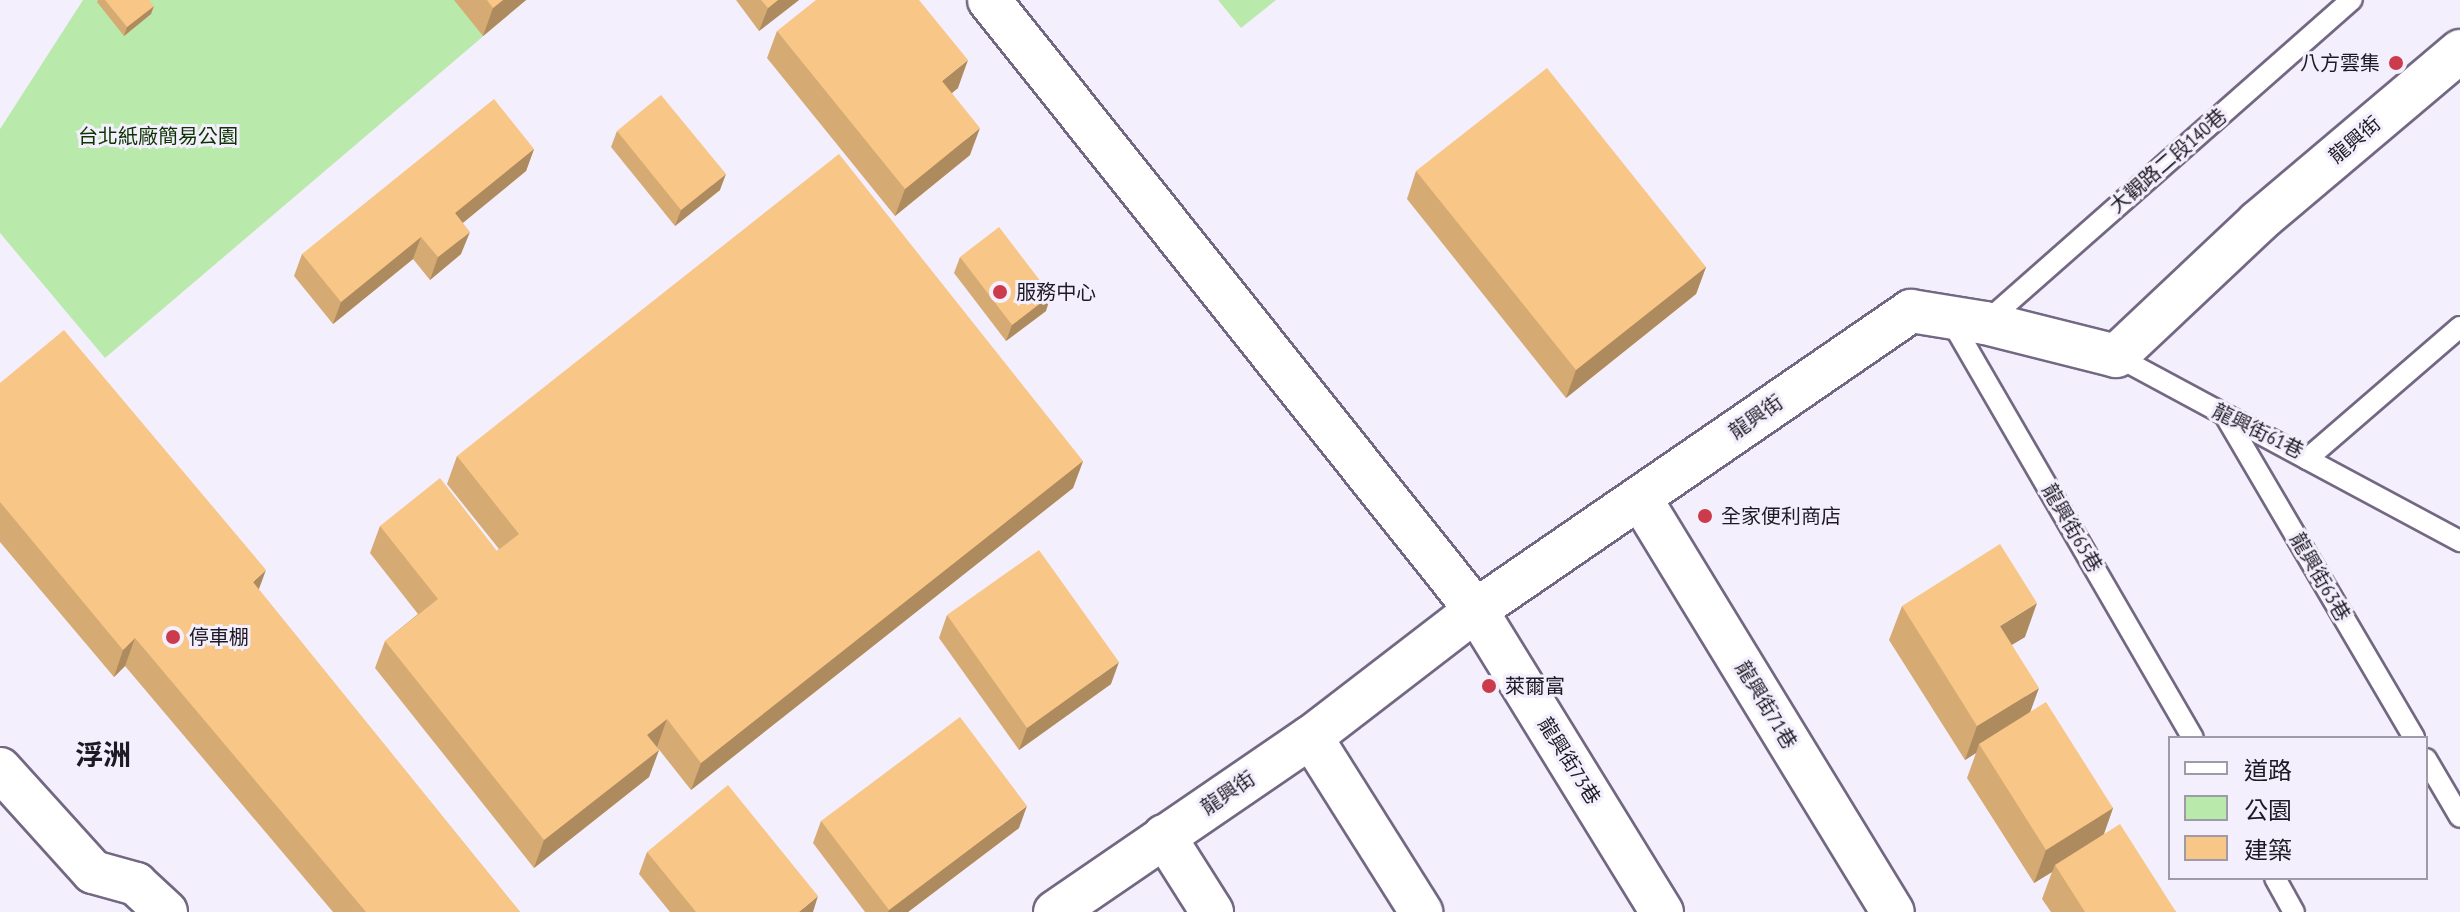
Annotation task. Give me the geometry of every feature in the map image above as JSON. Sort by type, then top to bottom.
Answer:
[{"type":"street","name":"龍興街73巷","points":[[989,0],[1476,610],[1662,912]]},
{"type":"street","name":"龍興街","points":[[1055,912],[1311,737],[1476,610],[1911,311],[2116,356],[2258,222],[2460,51]]},
{"type":"street","name":"龍興街71巷","points":[[1640,498],[1893,912]]},
{"type":"street","points":[[1311,737],[1421,912]]},
{"type":"street","points":[[0,769],[93,872],[136,884],[166,912]]},
{"type":"street","points":[[1164,836],[1212,912]]},
{"type":"lane","name":"大觀路二段140巷","points":[[1967,321],[2352,0]]},
{"type":"lane","name":"龍興街65巷","points":[[1967,321],[2192,736]]},
{"type":"lane","name":"龍興街61巷","points":[[2116,356],[2307,459],[2460,327]]},
{"type":"lane","name":"龍興街63巷","points":[[2226,416],[2413,736]]},
{"type":"lane","points":[[2307,459],[2460,541]]},
{"type":"lane","points":[[2428,762],[2460,817]]},
{"type":"lane","points":[[2276,880],[2294,912]]},
{"type":"green space","name":"台北紙廠簡易公園","points":[[83,0],[526,0],[105,358],[0,233],[0,129]]},
{"type":"green space","points":[[1218,0],[1276,0],[1241,28]]},
{"type":"building","points":[[105,0],[149,0],[154,6],[127,27]]},
{"type":"building","points":[[487,0],[503,0],[493,8]]},
{"type":"building","points":[[761,0],[778,0],[768,8]]},
{"type":"building","points":[[816,0],[919,0],[968,60],[942,81],[980,128],[905,189],[777,31]]},
{"type":"building","points":[[1547,68],[1706,267],[1576,370],[1416,171]]},
{"type":"building","points":[[661,95],[726,174],[681,210],[617,131]]},
{"type":"building","points":[[494,99],[534,149],[455,213],[470,232],[438,257],[421,237],[341,302],[302,254]]},
{"type":"building","points":[[839,154],[1083,461],[701,763],[667,719],[647,735],[659,750],[544,840],[385,641],[438,599],[380,526],[440,478],[497,551],[519,534],[457,456]]},
{"type":"building","name":"服務中心","points":[[999,227],[1051,295],[1012,325],[960,257]]},
{"type":"building","name":"停車棚","points":[[64,330],[266,570],[253,582],[520,912],[366,912],[135,638],[123,650],[0,502],[0,383]]},
{"type":"building","points":[[2000,544],[2037,603],[2000,626],[2039,688],[1977,726],[1902,606]]},
{"type":"building","points":[[1039,550],[1119,662],[1027,728],[947,615]]},
{"type":"building","points":[[2046,702],[2113,808],[2046,850],[1979,744]]},
{"type":"building","points":[[960,717],[1027,806],[889,910],[821,821]]},
{"type":"building","points":[[728,785],[818,896],[799,912],[696,912],[647,852]]},
{"type":"building","points":[[2120,824],[2176,912],[2085,912],[2055,865]]},
{"type":"place","name":"八方雲集","points":[[2396,63]]},
{"type":"place","name":"服務中心","points":[[1000,292]]},
{"type":"place","name":"全家便利商店","points":[[1705,516]]},
{"type":"place","name":"停車棚","points":[[173,637]]},
{"type":"place","name":"萊爾富","points":[[1489,686]]},
{"type":"district","name":"浮洲","points":[[103,755]]}]
